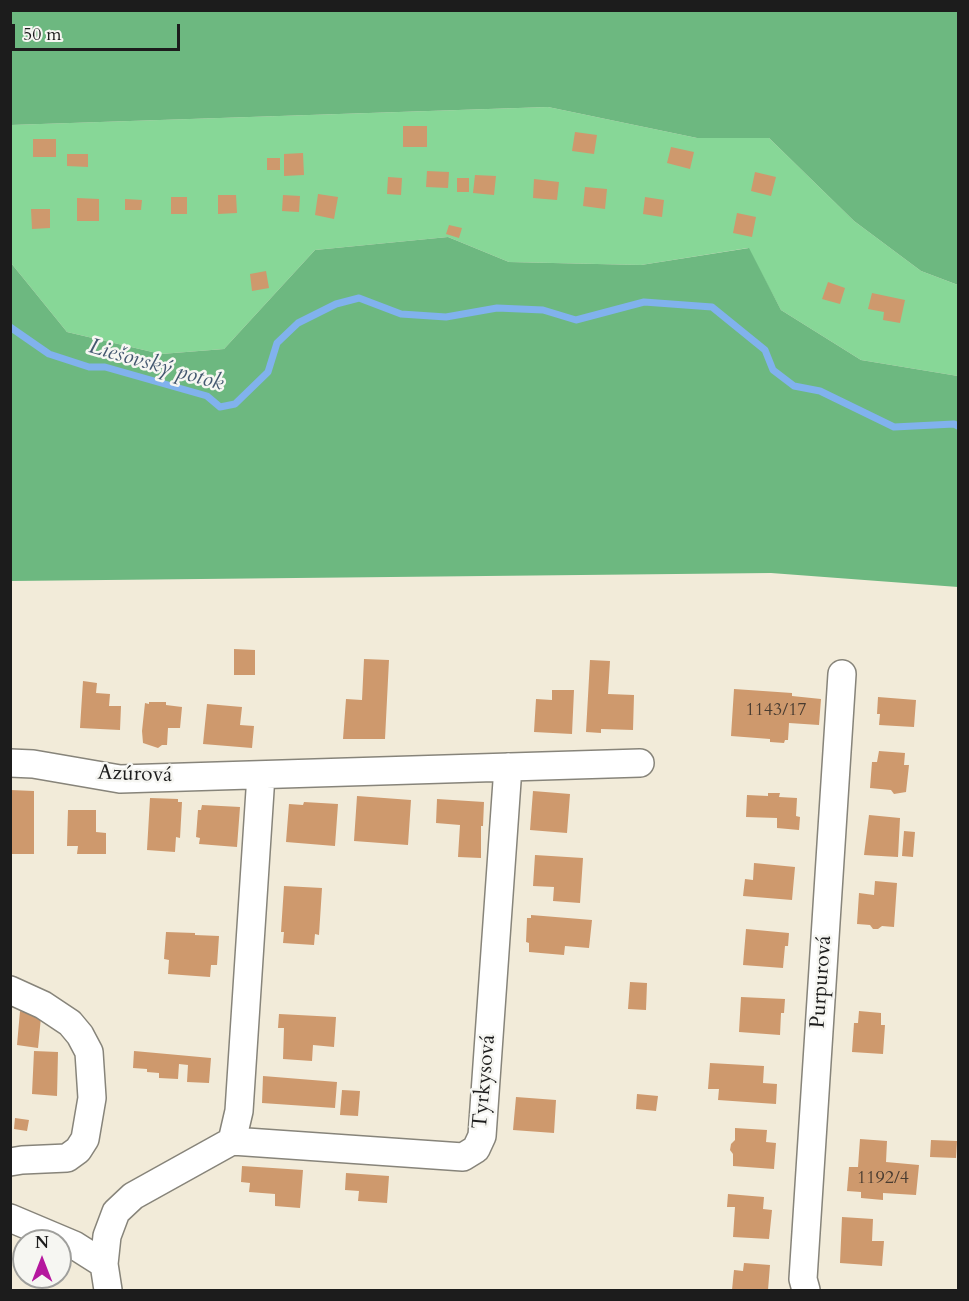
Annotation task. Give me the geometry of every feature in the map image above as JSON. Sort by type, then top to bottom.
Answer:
[{"type":"street","name":"Purpurová","points":[[806,1290],[803,1279],[842,674]]},
{"type":"street","name":"Azúrová","points":[[10,763],[33,764],[120,779],[261,775]]},
{"type":"street","points":[[108,1290],[104,1264],[107,1236],[116,1212],[133,1196],[232,1141],[239,1112],[261,775],[640,763]]},
{"type":"street","name":"Tyrkysová","points":[[232,1141],[463,1157],[476,1149],[482,1136],[508,767]]},
{"type":"street","points":[[10,990],[43,1005],[70,1023],[80,1035],[89,1052],[92,1098],[85,1139],[78,1150],[67,1158],[10,1162]]},
{"type":"street","points":[[10,1218],[74,1245],[104,1264]]},
{"type":"green space","points":[[10,11],[958,11],[958,285],[921,271],[854,221],[769,138],[697,138],[548,107],[11,125]]},
{"type":"green space","points":[[548,107],[697,138],[769,138],[854,221],[921,271],[958,285],[958,376],[861,360],[781,310],[748,248],[641,265],[509,262],[448,237],[315,250],[224,349],[161,354],[67,332],[11,263],[10,125]]},
{"type":"green space","points":[[448,237],[509,262],[641,265],[749,248],[781,310],[861,360],[958,376],[958,587],[771,573],[11,581],[11,263],[67,332],[161,354],[224,349],[315,250]]},
{"type":"building","points":[[403,126],[427,126],[427,147],[403,147]]},
{"type":"building","points":[[575,132],[597,135],[594,154],[572,151]]},
{"type":"building","points":[[33,139],[56,139],[56,157],[33,157]]},
{"type":"building","points":[[671,147],[694,152],[690,169],[667,163]]},
{"type":"building","points":[[303,153],[304,175],[284,176],[284,154]]},
{"type":"building","points":[[67,154],[88,154],[88,167],[67,166]]},
{"type":"building","points":[[267,158],[280,158],[280,170],[267,170]]},
{"type":"building","points":[[427,171],[449,172],[448,188],[426,187]]},
{"type":"building","points":[[755,172],[776,177],[771,196],[751,191]]},
{"type":"building","points":[[475,175],[496,176],[494,195],[473,193]]},
{"type":"building","points":[[388,177],[402,178],[401,195],[387,194]]},
{"type":"building","points":[[457,178],[469,178],[469,192],[457,192]]},
{"type":"building","points":[[534,179],[559,182],[557,200],[533,198]]},
{"type":"building","points":[[585,187],[607,189],[605,209],[583,206]]},
{"type":"building","points":[[318,194],[338,197],[334,219],[315,215]]},
{"type":"building","points":[[218,195],[236,195],[237,213],[218,214]]},
{"type":"building","points":[[283,195],[300,196],[299,212],[282,211]]},
{"type":"building","points":[[171,197],[187,197],[187,214],[171,214]]},
{"type":"building","points":[[645,197],[664,200],[662,217],[643,214]]},
{"type":"building","points":[[77,198],[99,199],[99,221],[77,221]]},
{"type":"building","points":[[125,199],[142,200],[141,210],[125,210]]},
{"type":"building","points":[[31,209],[50,209],[50,228],[32,229]]},
{"type":"building","points":[[737,213],[756,217],[752,237],[733,233]]},
{"type":"building","points":[[449,225],[462,228],[459,238],[446,234]]},
{"type":"building","points":[[266,271],[269,288],[252,291],[250,274]]},
{"type":"building","points":[[828,282],[845,288],[840,304],[822,299]]},
{"type":"building","points":[[872,293],[905,300],[900,323],[883,320],[884,312],[868,309]]},
{"type":"building","points":[[234,649],[255,650],[255,675],[234,675]]},
{"type":"building","points":[[364,659],[389,660],[385,739],[343,739],[346,699],[362,700]]},
{"type":"building","points":[[590,660],[610,661],[608,694],[634,695],[633,730],[601,729],[601,733],[586,732]]},
{"type":"building","points":[[83,681],[97,683],[96,693],[110,694],[109,706],[121,706],[120,730],[80,728]]},
{"type":"building","points":[[734,689],[792,693],[792,696],[821,699],[819,725],[789,723],[788,740],[784,743],[770,742],[770,739],[731,736]]},
{"type":"building","points":[[552,690],[574,690],[572,734],[534,732],[536,699],[552,700]]},
{"type":"building","points":[[878,697],[916,700],[914,727],[879,725]]},
{"type":"building","points":[[149,702],[166,702],[166,705],[182,707],[180,728],[168,728],[167,745],[158,748],[143,743],[145,703],[149,704]]},
{"type":"building","points":[[207,704],[242,707],[240,725],[254,726],[252,748],[203,744]]},
{"type":"building","points":[[879,751],[905,753],[904,765],[909,765],[906,792],[894,794],[891,790],[870,788],[872,762],[877,762]]},
{"type":"building","points":[[10,790],[34,791],[34,854],[10,854]]},
{"type":"building","points":[[533,791],[570,794],[567,833],[530,830]]},
{"type":"building","points":[[768,793],[780,793],[779,797],[797,798],[796,816],[800,817],[799,830],[777,828],[777,818],[746,817],[747,795],[768,796]]},
{"type":"building","points":[[357,796],[411,800],[408,845],[354,841]]},
{"type":"building","points":[[150,798],[178,799],[178,802],[182,802],[180,838],[176,837],[175,852],[147,850]]},
{"type":"building","points":[[437,799],[484,802],[481,858],[458,857],[460,825],[436,823]]},
{"type":"building","points":[[304,802],[338,804],[335,846],[286,842],[289,804],[303,805]]},
{"type":"building","points":[[202,805],[240,807],[237,847],[199,844],[200,838],[196,837],[198,810],[201,810]]},
{"type":"building","points":[[68,810],[96,810],[96,832],[106,833],[106,854],[77,854],[78,846],[67,846]]},
{"type":"building","points":[[869,815],[900,818],[898,857],[864,855]]},
{"type":"building","points":[[904,831],[915,832],[913,857],[902,856]]},
{"type":"building","points":[[535,855],[583,858],[580,903],[553,901],[554,887],[533,886]]},
{"type":"building","points":[[754,863],[795,867],[792,900],[743,896],[745,879],[753,880]]},
{"type":"building","points":[[875,881],[897,883],[894,927],[882,926],[873,929],[870,925],[857,924],[859,893],[874,895]]},
{"type":"building","points":[[284,886],[322,888],[319,935],[315,934],[314,945],[283,943],[284,932],[281,932]]},
{"type":"building","points":[[531,915],[592,920],[589,948],[565,946],[564,955],[529,952],[529,943],[526,942],[527,918],[531,918]]},
{"type":"building","points":[[746,929],[789,933],[783,968],[743,965]]},
{"type":"building","points":[[166,932],[219,936],[217,965],[211,965],[210,977],[168,974],[169,960],[164,959]]},
{"type":"building","points":[[630,982],[647,983],[646,1010],[628,1009]]},
{"type":"building","points":[[741,997],[785,999],[784,1013],[781,1013],[780,1035],[739,1032]]},
{"type":"building","points":[[20,1011],[41,1017],[38,1048],[17,1045]]},
{"type":"building","points":[[859,1011],[881,1013],[881,1025],[885,1025],[883,1054],[852,1052],[854,1023],[858,1023]]},
{"type":"building","points":[[279,1014],[336,1017],[334,1047],[313,1045],[312,1061],[283,1059],[284,1028],[278,1028]]},
{"type":"building","points":[[34,1051],[58,1052],[57,1096],[32,1094]]},
{"type":"building","points":[[134,1051],[211,1058],[209,1083],[187,1082],[188,1065],[179,1064],[178,1079],[159,1078],[159,1073],[133,1068]]},
{"type":"building","points":[[710,1063],[764,1066],[763,1083],[777,1084],[776,1104],[718,1100],[719,1089],[708,1089]]},
{"type":"building","points":[[263,1076],[337,1082],[335,1108],[262,1103]]},
{"type":"building","points":[[342,1090],[360,1091],[358,1116],[340,1115]]},
{"type":"building","points":[[637,1094],[658,1096],[656,1111],[636,1109]]},
{"type":"building","points":[[516,1097],[556,1100],[554,1133],[513,1130]]},
{"type":"building","points":[[15,1118],[29,1120],[27,1131],[14,1129]]},
{"type":"building","points":[[735,1128],[767,1130],[766,1142],[776,1143],[774,1169],[733,1166],[733,1154],[730,1150],[735,1140]]},
{"type":"building","points":[[860,1139],[887,1141],[886,1162],[919,1165],[916,1195],[883,1193],[883,1200],[861,1198],[861,1192],[847,1191],[849,1167],[858,1167]]},
{"type":"building","points":[[931,1140],[957,1141],[956,1158],[930,1157]]},
{"type":"building","points":[[242,1166],[303,1170],[300,1208],[275,1206],[275,1194],[249,1192],[250,1183],[241,1182]]},
{"type":"building","points":[[346,1173],[389,1176],[387,1203],[358,1201],[359,1191],[345,1190]]},
{"type":"building","points":[[728,1194],[764,1197],[763,1209],[772,1210],[769,1239],[733,1237],[735,1207],[727,1207]]},
{"type":"building","points":[[842,1217],[873,1219],[872,1241],[884,1241],[882,1266],[840,1263]]},
{"type":"building","points":[[744,1263],[770,1265],[768,1290],[732,1290],[734,1270],[743,1271]]},
{"type":"waterway","name":"Liešovský potok","points":[[10,327],[49,354],[89,367],[105,367],[207,396],[220,407],[235,404],[268,372],[277,343],[298,323],[336,304],[359,298],[401,314],[446,317],[497,308],[543,310],[576,320],[644,302],[712,307],[765,350],[773,370],[794,386],[820,391],[894,427],[954,424],[958,426]]}]
